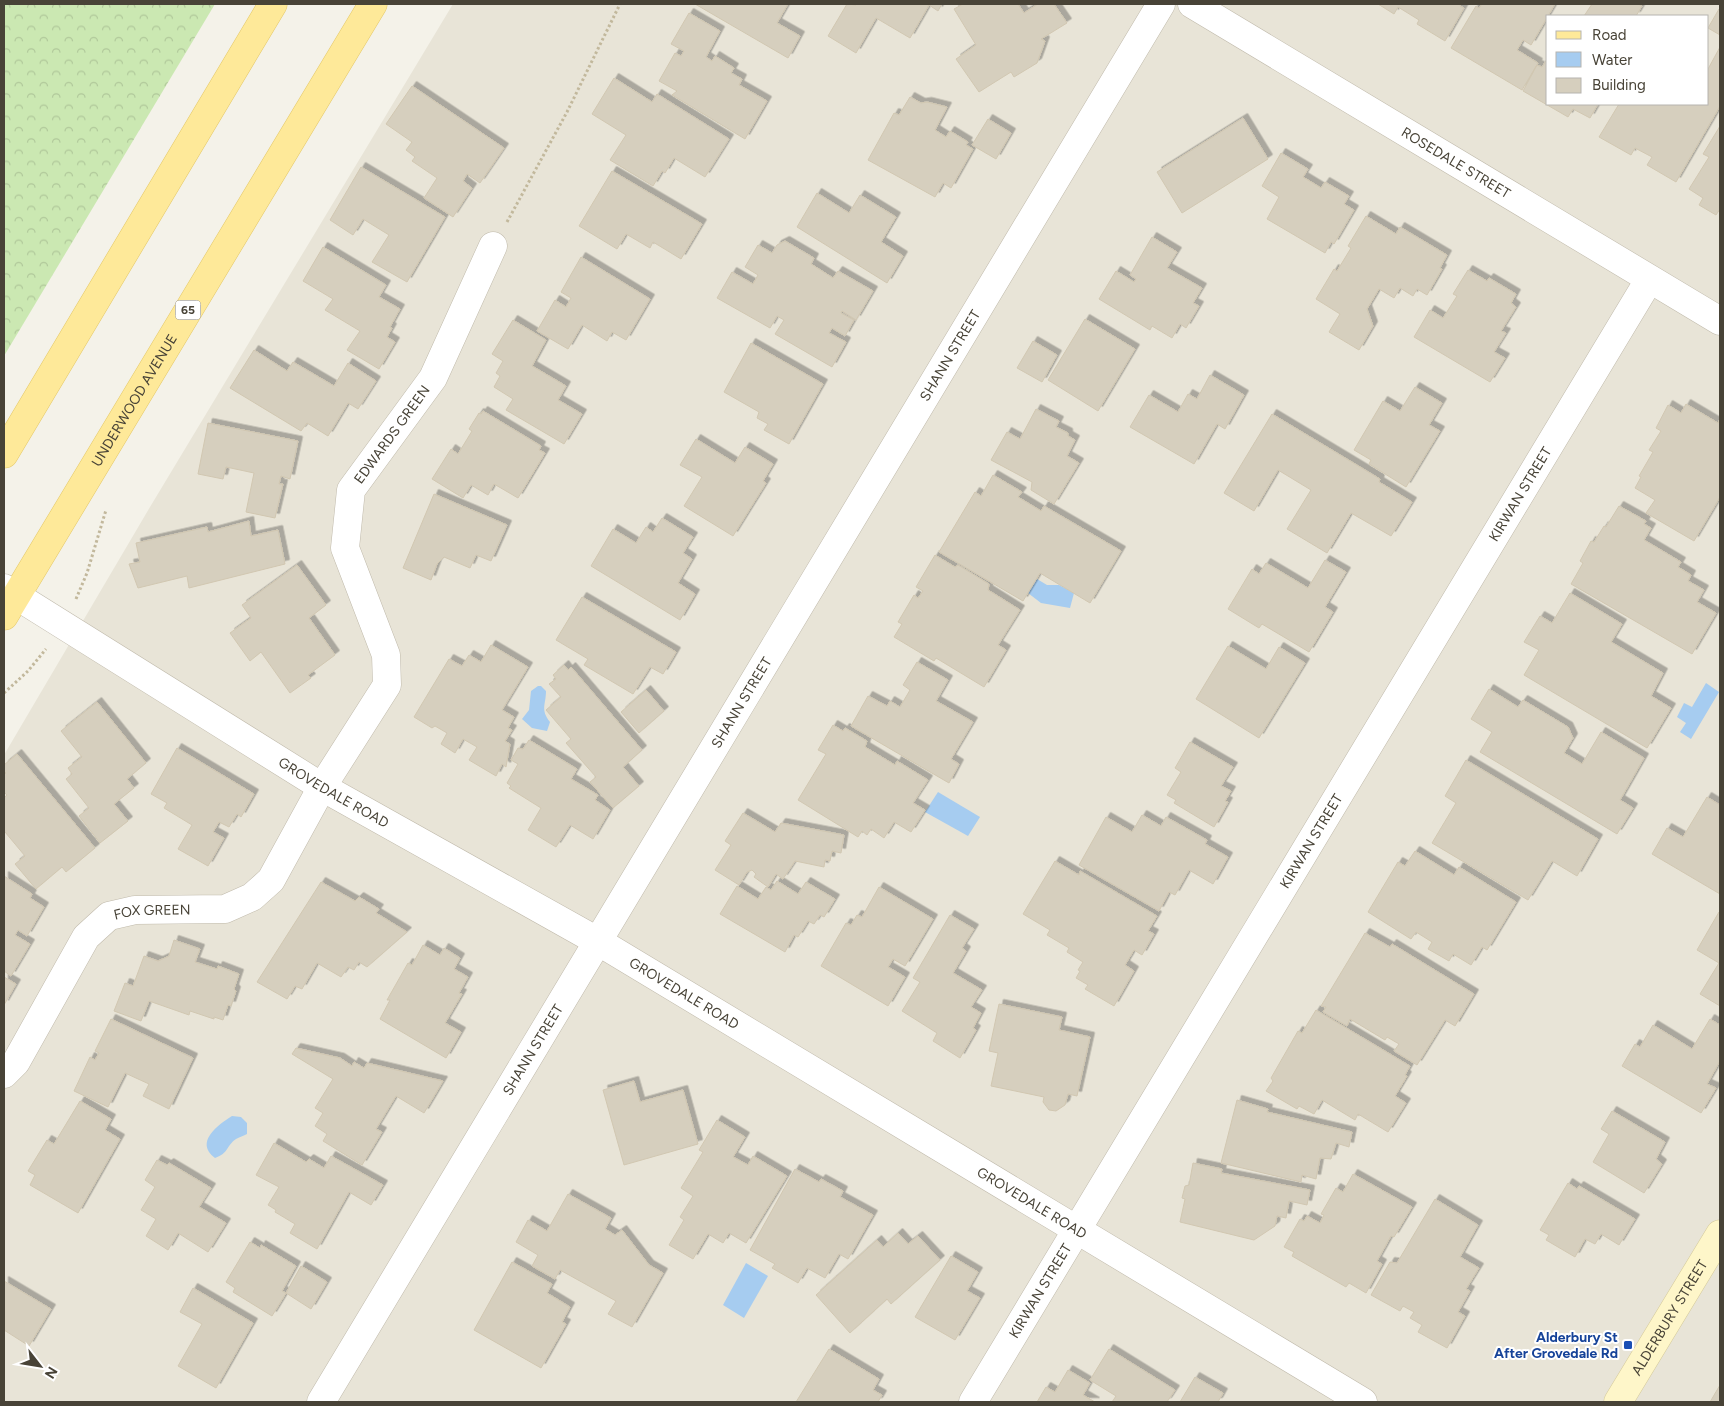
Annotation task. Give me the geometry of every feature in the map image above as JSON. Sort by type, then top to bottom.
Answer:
[{"type":"main road","points":[[4,454],[273,4]]},
{"type":"main road","name":"UNDERWOOD AVENUE","points":[[8,600],[373,4]]},
{"type":"street","name":"SHANN STREET","points":[[322,1402],[1161,4]]},
{"type":"street","name":"ROSEDALE STREET","points":[[1192,4],[1720,321]]},
{"type":"street","name":"EDWARDS GREEN","points":[[322,787],[387,686],[386,655],[345,548],[350,490],[433,378],[493,246]]},
{"type":"street","name":"KIRWAN STREET","points":[[973,1402],[1649,280]]},
{"type":"street","name":"GROVEDALE ROAD","points":[[8,600],[322,787],[599,942],[1363,1402]]},
{"type":"street","name":"FOX GREEN","points":[[4,1074],[16,1062],[86,937],[109,916],[135,910],[224,909],[252,897],[271,880],[322,787]]},
{"type":"street","name":"ALDERBURY STREET","points":[[1618,1402],[1720,1234]]},
{"type":"path","points":[[493,246],[567,112],[620,4]]},
{"type":"shaded area","points":[[453,4],[1720,4],[1720,1402],[4,1402],[4,755],[150,507]]},
{"type":"green space","points":[[4,4],[215,4],[4,356]]},
{"type":"water","points":[[1037,579],[1047,585],[1059,585],[1074,593],[1070,608],[1041,603],[1028,593]]},
{"type":"water","points":[[1706,683],[1719,692],[1691,739],[1680,732],[1686,723],[1677,717],[1684,703],[1692,707]]},
{"type":"water","points":[[541,686],[546,691],[544,710],[550,722],[547,731],[532,728],[522,719],[529,710],[531,691]]},
{"type":"water","points":[[938,792],[980,817],[968,836],[925,812]]},
{"type":"water","points":[[232,1116],[241,1117],[247,1123],[247,1134],[236,1139],[223,1154],[215,1158],[209,1152],[207,1140],[220,1124]]},
{"type":"water","points":[[746,1263],[768,1276],[744,1318],[723,1305]]},
{"type":"building","points":[[695,4],[788,4],[777,23],[800,36],[788,58]]},
{"type":"building","points":[[847,4],[942,4],[938,11],[929,5],[910,38],[876,18],[856,53],[828,36]]},
{"type":"building","points":[[963,4],[1018,4],[1024,13],[1038,4],[1054,4],[1067,23],[1041,39],[1045,41],[1037,63],[1014,77],[1011,72],[979,92],[956,59],[976,45],[954,9]]},
{"type":"building","points":[[1378,4],[1461,4],[1460,6],[1464,8],[1445,41],[1417,24],[1419,20],[1398,7],[1394,14]]},
{"type":"building","points":[[1482,4],[1555,4],[1549,15],[1546,15],[1546,19],[1531,45],[1523,40],[1517,50],[1538,63],[1522,90],[1451,48],[1476,6],[1479,8]]},
{"type":"building","points":[[1592,4],[1638,4],[1642,6],[1637,15],[1585,15]]},
{"type":"building","points":[[1719,9],[1720,35],[1709,29]]},
{"type":"building","points":[[689,13],[720,31],[706,57],[712,61],[715,56],[734,68],[731,73],[742,79],[739,85],[767,101],[745,139],[672,95],[677,91],[659,81],[675,53],[681,56],[684,51],[671,44]]},
{"type":"building","points":[[1720,47],[1720,106],[1676,182],[1647,165],[1652,157],[1635,148],[1631,155],[1599,137],[1618,105],[1709,105],[1709,67]]},
{"type":"building","points":[[1546,61],[1546,104],[1523,91],[1537,65],[1542,67]]},
{"type":"building","points":[[614,78],[652,102],[657,94],[729,139],[705,177],[674,158],[665,173],[662,171],[653,186],[610,160],[626,135],[592,114]]},
{"type":"building","points":[[412,86],[504,148],[480,183],[467,174],[463,181],[472,188],[453,217],[424,198],[437,178],[412,161],[415,157],[406,150],[412,142],[386,124]]},
{"type":"building","points":[[910,97],[921,103],[927,102],[947,107],[935,130],[946,137],[950,131],[968,142],[966,145],[973,149],[951,188],[943,183],[935,197],[868,160],[894,113],[899,115]]},
{"type":"building","points":[[1547,105],[1597,105],[1590,118],[1573,109],[1568,117]]},
{"type":"building","points":[[1243,118],[1268,159],[1182,213],[1157,172]]},
{"type":"building","points":[[988,119],[1011,133],[996,159],[972,145]]},
{"type":"building","points":[[1720,126],[1720,209],[1716,215],[1699,205],[1703,198],[1689,189],[1709,157],[1703,154]]},
{"type":"building","points":[[1281,153],[1308,169],[1303,177],[1321,188],[1325,182],[1349,196],[1344,204],[1354,210],[1334,244],[1331,242],[1325,253],[1267,219],[1279,197],[1262,186]]},
{"type":"building","points":[[361,167],[445,217],[407,282],[372,262],[389,235],[363,219],[353,235],[330,220]]},
{"type":"building","points":[[612,171],[702,224],[681,259],[653,242],[650,248],[626,234],[617,249],[579,226]]},
{"type":"building","points":[[817,193],[849,213],[860,195],[896,217],[881,242],[903,256],[887,283],[797,227]]},
{"type":"building","points":[[1366,216],[1396,234],[1400,227],[1447,255],[1440,268],[1442,269],[1427,295],[1417,289],[1413,296],[1400,288],[1394,298],[1379,289],[1367,309],[1373,326],[1359,350],[1329,332],[1340,314],[1316,299],[1334,269],[1337,271],[1351,248],[1348,246]]},
{"type":"building","points":[[1152,237],[1177,252],[1167,268],[1202,288],[1193,303],[1199,306],[1186,328],[1180,324],[1172,338],[1152,326],[1150,330],[1099,299],[1116,271],[1134,282],[1136,279],[1130,275]]},
{"type":"building","points":[[785,241],[814,258],[811,264],[833,278],[838,271],[873,291],[856,320],[842,311],[841,313],[854,320],[845,336],[832,328],[829,333],[846,342],[832,367],[775,334],[784,320],[777,316],[770,328],[717,298],[732,272],[753,284],[758,275],[745,267],[758,245],[772,253],[777,245]]},
{"type":"building","points":[[323,247],[386,285],[379,297],[400,309],[387,337],[395,342],[379,369],[347,350],[360,331],[325,310],[333,299],[303,281]]},
{"type":"building","points":[[581,257],[650,299],[626,340],[612,332],[607,341],[582,325],[568,349],[537,331],[555,300],[566,307],[571,298],[561,292]]},
{"type":"building","points":[[1468,270],[1487,281],[1489,278],[1516,294],[1511,303],[1516,307],[1501,331],[1506,333],[1494,352],[1505,358],[1490,382],[1414,337],[1430,310],[1443,318],[1457,296],[1453,294]]},
{"type":"building","points":[[1085,319],[1135,349],[1098,411],[1048,380]]},
{"type":"building","points":[[513,320],[546,340],[532,366],[566,386],[558,400],[582,414],[564,444],[506,410],[513,399],[494,387],[500,376],[496,373],[503,361],[492,354]]},
{"type":"building","points":[[1033,341],[1057,355],[1042,382],[1017,368]]},
{"type":"building","points":[[751,343],[823,384],[789,444],[764,430],[768,424],[757,418],[759,412],[724,392]]},
{"type":"building","points":[[254,350],[287,371],[293,362],[334,386],[348,363],[376,381],[358,409],[348,403],[328,436],[307,423],[301,431],[230,388]]},
{"type":"building","points":[[1210,375],[1244,395],[1225,429],[1217,424],[1194,464],[1130,427],[1149,395],[1178,412],[1188,394],[1197,399]]},
{"type":"building","points":[[1415,387],[1442,403],[1429,425],[1440,431],[1406,487],[1369,464],[1371,460],[1354,450],[1383,401],[1400,411]]},
{"type":"building","points":[[1686,404],[1718,423],[1720,419],[1720,497],[1694,541],[1646,513],[1655,500],[1635,488],[1641,477],[1639,476],[1653,452],[1649,450],[1661,431],[1656,428],[1668,405],[1681,413]]},
{"type":"building","points":[[1036,409],[1059,421],[1056,427],[1068,433],[1068,436],[1075,440],[1067,456],[1079,463],[1054,504],[1031,490],[1032,482],[991,460],[1007,432],[1020,439]]},
{"type":"building","points":[[483,411],[541,446],[539,450],[545,453],[518,498],[494,484],[488,495],[471,485],[463,498],[432,479],[451,449],[458,454],[472,431],[469,429],[479,413],[481,414]]},
{"type":"building","points":[[1272,414],[1380,479],[1379,482],[1412,502],[1391,536],[1351,513],[1327,553],[1287,529],[1311,490],[1278,470],[1254,511],[1224,493]]},
{"type":"building","points":[[208,423],[298,441],[290,479],[281,476],[279,484],[283,484],[275,518],[246,512],[254,473],[226,467],[223,479],[198,474]]},
{"type":"building","points":[[696,439],[735,463],[745,447],[773,464],[763,481],[766,483],[733,536],[684,506],[702,477],[680,465]]},
{"type":"building","points":[[993,475],[1022,492],[1018,497],[1041,511],[1044,506],[1121,551],[1090,603],[1040,573],[1023,601],[939,552],[975,492],[981,496]]},
{"type":"building","points":[[434,494],[507,525],[491,561],[476,555],[470,568],[444,557],[437,564],[431,580],[403,568]]},
{"type":"building","points":[[1619,506],[1646,521],[1644,524],[1651,528],[1644,540],[1681,562],[1678,567],[1691,575],[1688,581],[1704,590],[1697,602],[1716,613],[1692,654],[1571,584],[1583,563],[1580,561],[1591,541],[1594,542],[1604,526],[1606,527]]},
{"type":"building","points":[[662,518],[693,537],[683,553],[692,559],[678,583],[695,594],[680,620],[591,566],[613,529],[636,543],[646,527],[653,532]]},
{"type":"building","points":[[249,521],[251,536],[278,530],[285,564],[189,588],[187,576],[138,588],[129,564],[140,562],[136,543],[207,527],[208,532]]},
{"type":"building","points":[[935,555],[955,567],[958,565],[989,584],[988,590],[1020,610],[998,645],[1006,650],[984,687],[936,658],[934,661],[894,637],[902,624],[898,622],[914,595],[918,598],[923,591],[916,587]]},
{"type":"building","points":[[1325,560],[1346,572],[1325,607],[1333,612],[1309,652],[1262,624],[1259,628],[1228,609],[1252,569],[1259,574],[1266,563],[1308,588]]},
{"type":"building","points":[[297,565],[326,605],[309,618],[335,655],[308,675],[311,678],[290,693],[261,652],[250,661],[230,633],[251,618],[242,605]]},
{"type":"building","points":[[1570,593],[1622,624],[1611,642],[1663,673],[1651,696],[1671,708],[1647,748],[1524,675],[1539,650],[1524,642],[1540,616],[1552,623]]},
{"type":"building","points":[[582,597],[676,652],[663,674],[650,667],[633,694],[584,665],[588,659],[556,640]]},
{"type":"building","points":[[491,645],[528,667],[502,710],[514,717],[508,728],[512,730],[505,741],[510,744],[506,767],[502,764],[496,776],[469,760],[477,747],[463,739],[455,753],[441,744],[447,733],[435,726],[432,728],[414,717],[449,659],[462,666],[469,655],[481,662]]},
{"type":"building","points":[[1228,646],[1266,669],[1279,647],[1305,663],[1259,738],[1196,699]]},
{"type":"building","points":[[917,662],[948,680],[936,701],[973,722],[951,759],[959,764],[949,783],[851,726],[868,696],[887,706],[890,701],[900,707],[910,690],[903,685]]},
{"type":"building","points":[[564,665],[568,670],[571,667],[642,750],[623,767],[639,786],[613,808],[590,782],[596,777],[566,743],[571,739],[546,710],[561,697],[549,684],[556,679],[553,675]]},
{"type":"building","points":[[1489,689],[1518,707],[1523,700],[1568,727],[1573,738],[1564,753],[1582,764],[1601,732],[1644,758],[1620,800],[1633,808],[1617,834],[1480,752],[1492,732],[1471,719]]},
{"type":"building","points":[[646,690],[664,711],[639,733],[621,712]]},
{"type":"building","points":[[97,702],[146,763],[127,779],[134,788],[114,804],[128,821],[100,843],[79,816],[89,808],[66,779],[72,774],[68,768],[82,757],[61,731]]},
{"type":"building","points":[[833,725],[843,731],[845,728],[867,741],[865,747],[895,765],[897,761],[928,780],[913,803],[925,810],[911,832],[894,822],[884,838],[871,829],[867,835],[862,831],[858,837],[798,800],[826,754],[818,750]]},
{"type":"building","points":[[529,740],[577,769],[571,779],[598,795],[595,800],[610,810],[593,839],[570,825],[556,847],[528,830],[541,808],[509,788],[511,786],[507,783],[518,764],[511,760],[518,748],[523,749]]},
{"type":"building","points":[[1190,742],[1233,767],[1221,786],[1231,791],[1225,801],[1228,802],[1214,827],[1174,803],[1176,800],[1167,795],[1181,772],[1175,768]]},
{"type":"building","points":[[177,748],[254,794],[241,817],[237,814],[229,827],[219,822],[213,832],[224,838],[208,866],[178,849],[192,825],[164,808],[167,803],[151,794]]},
{"type":"building","points":[[17,754],[95,848],[66,872],[62,867],[36,889],[15,864],[25,856],[4,833],[4,798],[7,795],[4,792],[4,775],[6,773],[4,765]]},
{"type":"building","points":[[1466,760],[1598,839],[1577,876],[1552,861],[1528,900],[1432,843],[1456,803],[1445,796]]},
{"type":"building","points":[[1707,797],[1720,805],[1720,894],[1652,854],[1667,828],[1683,837]]},
{"type":"building","points":[[743,813],[775,832],[781,823],[844,835],[841,853],[832,851],[830,861],[825,860],[824,867],[795,861],[783,879],[776,874],[768,887],[754,877],[756,874],[752,870],[747,872],[739,885],[715,870],[731,845],[725,841]]},
{"type":"building","points":[[1142,815],[1161,826],[1166,817],[1207,840],[1205,844],[1228,857],[1213,884],[1189,870],[1175,895],[1169,892],[1159,911],[1079,865],[1106,817],[1132,832]]},
{"type":"building","points":[[1415,851],[1454,875],[1459,867],[1516,902],[1487,950],[1482,947],[1471,965],[1453,954],[1449,961],[1428,949],[1432,942],[1416,932],[1411,939],[1368,912],[1398,862],[1405,866]]},
{"type":"building","points":[[1055,861],[1079,875],[1080,871],[1157,916],[1148,931],[1154,934],[1142,955],[1134,950],[1125,965],[1134,971],[1114,1006],[1085,989],[1088,985],[1076,978],[1083,962],[1067,952],[1069,948],[1047,935],[1050,930],[1023,914]]},
{"type":"building","points":[[4,876],[32,894],[30,898],[44,907],[27,936],[18,930],[15,935],[30,944],[11,976],[4,971]]},
{"type":"building","points":[[777,881],[798,894],[806,882],[835,899],[824,917],[820,915],[814,924],[808,921],[798,937],[794,935],[785,952],[720,914],[737,886],[758,899],[766,887],[771,890]]},
{"type":"building","points":[[321,882],[355,901],[359,897],[379,909],[376,913],[407,932],[367,967],[359,962],[354,970],[348,967],[341,977],[317,963],[302,989],[295,986],[287,999],[257,982]]},
{"type":"building","points":[[879,887],[933,919],[905,966],[893,959],[888,967],[905,977],[888,1006],[821,966],[846,923],[851,925],[857,915],[862,917]]},
{"type":"building","points":[[1719,912],[1720,1006],[1700,994],[1719,963],[1697,950]]},
{"type":"building","points":[[950,915],[974,929],[962,948],[966,951],[953,973],[982,990],[971,1007],[981,1013],[973,1028],[976,1030],[960,1058],[933,1041],[937,1033],[902,1011],[920,982],[913,978]]},
{"type":"building","points":[[1365,933],[1390,947],[1392,944],[1474,994],[1455,1026],[1445,1020],[1417,1065],[1394,1051],[1399,1044],[1387,1037],[1385,1040],[1350,1019],[1347,1026],[1323,1012],[1326,1007],[1321,1006]]},
{"type":"building","points":[[174,940],[200,949],[195,962],[217,969],[218,966],[239,974],[231,1006],[228,1005],[223,1020],[190,1011],[189,1015],[149,1001],[141,1021],[114,1011],[125,983],[133,986],[144,956],[158,961],[169,956]]},
{"type":"building","points":[[423,945],[440,955],[444,948],[460,958],[454,969],[468,977],[459,993],[462,994],[445,1023],[461,1032],[446,1058],[380,1019],[390,1000],[387,1000],[408,963],[412,965]]},
{"type":"building","points":[[4,977],[16,984],[4,1005]]},
{"type":"building","points":[[999,1004],[1062,1017],[1059,1030],[1090,1037],[1077,1096],[1068,1094],[1065,1105],[1056,1111],[1049,1110],[1043,1102],[1044,1097],[991,1086],[998,1053],[989,1051]]},
{"type":"building","points":[[1316,1010],[1410,1066],[1405,1075],[1407,1076],[1395,1096],[1406,1103],[1388,1132],[1358,1114],[1355,1120],[1322,1100],[1314,1114],[1299,1106],[1297,1109],[1266,1091],[1273,1081],[1271,1078],[1298,1031],[1302,1033]]},
{"type":"building","points":[[111,1019],[193,1058],[169,1109],[143,1096],[149,1084],[125,1073],[108,1107],[74,1091],[90,1057],[95,1060],[99,1053],[95,1051]]},
{"type":"building","points":[[1710,1019],[1720,1025],[1720,1061],[1707,1084],[1716,1088],[1701,1113],[1622,1066],[1635,1044],[1640,1047],[1653,1025],[1692,1049]]},
{"type":"building","points":[[296,1048],[340,1058],[352,1066],[354,1062],[364,1068],[367,1063],[443,1081],[424,1113],[396,1096],[376,1129],[382,1132],[362,1165],[323,1141],[327,1134],[315,1126],[323,1113],[315,1108],[333,1079],[292,1054]]},
{"type":"building","points":[[634,1081],[640,1102],[683,1090],[698,1144],[624,1165],[603,1090]]},
{"type":"building","points":[[1237,1100],[1268,1109],[1267,1112],[1352,1132],[1349,1147],[1336,1143],[1331,1159],[1320,1158],[1316,1179],[1302,1175],[1301,1182],[1221,1163]]},
{"type":"building","points":[[80,1101],[111,1119],[105,1130],[120,1139],[78,1213],[30,1185],[35,1175],[28,1171],[47,1140],[54,1144]]},
{"type":"building","points":[[1612,1111],[1665,1142],[1656,1159],[1662,1164],[1644,1193],[1593,1162],[1609,1134],[1601,1129]]},
{"type":"building","points":[[717,1120],[745,1137],[733,1157],[748,1165],[753,1156],[787,1176],[746,1243],[729,1233],[723,1243],[708,1234],[693,1259],[669,1245],[684,1220],[680,1217],[693,1196],[681,1188],[703,1152],[699,1150]]},
{"type":"building","points":[[274,1143],[306,1162],[309,1159],[324,1168],[331,1156],[383,1185],[371,1205],[349,1192],[317,1249],[290,1233],[295,1224],[275,1212],[276,1210],[268,1205],[279,1187],[256,1175]]},
{"type":"building","points":[[157,1160],[167,1165],[169,1163],[211,1188],[199,1207],[226,1223],[208,1252],[178,1233],[168,1250],[146,1236],[156,1219],[141,1210],[155,1187],[145,1180]]},
{"type":"building","points":[[1193,1163],[1222,1169],[1221,1173],[1310,1190],[1307,1205],[1289,1201],[1286,1218],[1277,1216],[1275,1226],[1254,1240],[1180,1222],[1185,1199],[1182,1198],[1185,1186],[1189,1185]]},
{"type":"building","points":[[795,1169],[819,1182],[821,1179],[843,1191],[840,1197],[873,1215],[848,1259],[839,1254],[825,1278],[807,1268],[798,1283],[772,1268],[775,1264],[750,1250]]},
{"type":"building","points":[[1353,1174],[1412,1207],[1394,1237],[1391,1236],[1377,1261],[1382,1264],[1366,1293],[1349,1283],[1346,1287],[1292,1256],[1294,1252],[1284,1247],[1300,1219],[1304,1221],[1307,1216],[1320,1223],[1324,1215],[1321,1214],[1336,1188],[1343,1192]]},
{"type":"building","points":[[1568,1183],[1577,1189],[1579,1186],[1635,1219],[1619,1245],[1601,1234],[1595,1244],[1585,1239],[1575,1257],[1546,1240],[1549,1235],[1540,1230]]},
{"type":"building","points":[[568,1194],[611,1218],[605,1229],[615,1235],[622,1230],[649,1265],[663,1273],[632,1327],[608,1314],[616,1301],[560,1270],[555,1279],[532,1266],[538,1255],[516,1242],[528,1220],[547,1231]]},
{"type":"building","points":[[1435,1199],[1478,1225],[1460,1257],[1479,1268],[1466,1289],[1470,1291],[1458,1312],[1465,1316],[1447,1348],[1418,1332],[1422,1325],[1410,1318],[1414,1312],[1403,1306],[1400,1311],[1371,1295],[1390,1262],[1397,1263]]},
{"type":"building","points":[[898,1233],[908,1244],[918,1236],[940,1260],[891,1304],[887,1299],[850,1333],[816,1295],[877,1240],[883,1247]]},
{"type":"building","points":[[250,1242],[260,1248],[261,1245],[296,1266],[282,1291],[286,1293],[272,1316],[233,1292],[235,1288],[226,1282]]},
{"type":"building","points":[[951,1256],[978,1272],[967,1291],[980,1298],[955,1340],[915,1317]]},
{"type":"building","points":[[512,1262],[552,1284],[547,1293],[570,1307],[562,1322],[566,1324],[541,1368],[474,1330]]},
{"type":"building","points":[[301,1266],[327,1282],[311,1309],[286,1293]]},
{"type":"building","points":[[4,1281],[51,1309],[29,1346],[4,1330]]},
{"type":"building","points":[[193,1288],[253,1323],[216,1388],[178,1366],[202,1324],[180,1312]]},
{"type":"building","points":[[829,1349],[879,1379],[873,1390],[882,1395],[878,1402],[796,1402]]},
{"type":"building","points":[[1109,1349],[1175,1390],[1167,1402],[1112,1402],[1116,1396],[1090,1380]]},
{"type":"building","points":[[1068,1370],[1090,1383],[1083,1395],[1095,1402],[1037,1402],[1046,1387],[1055,1392]]},
{"type":"building","points":[[1195,1377],[1223,1393],[1218,1402],[1180,1402]]},
{"type":"building","points":[[1720,1385],[1720,1402],[1710,1402]]},
{"type":"place","name":"Alderbury St After Grovedale Rd","points":[[1628,1345]]}]
